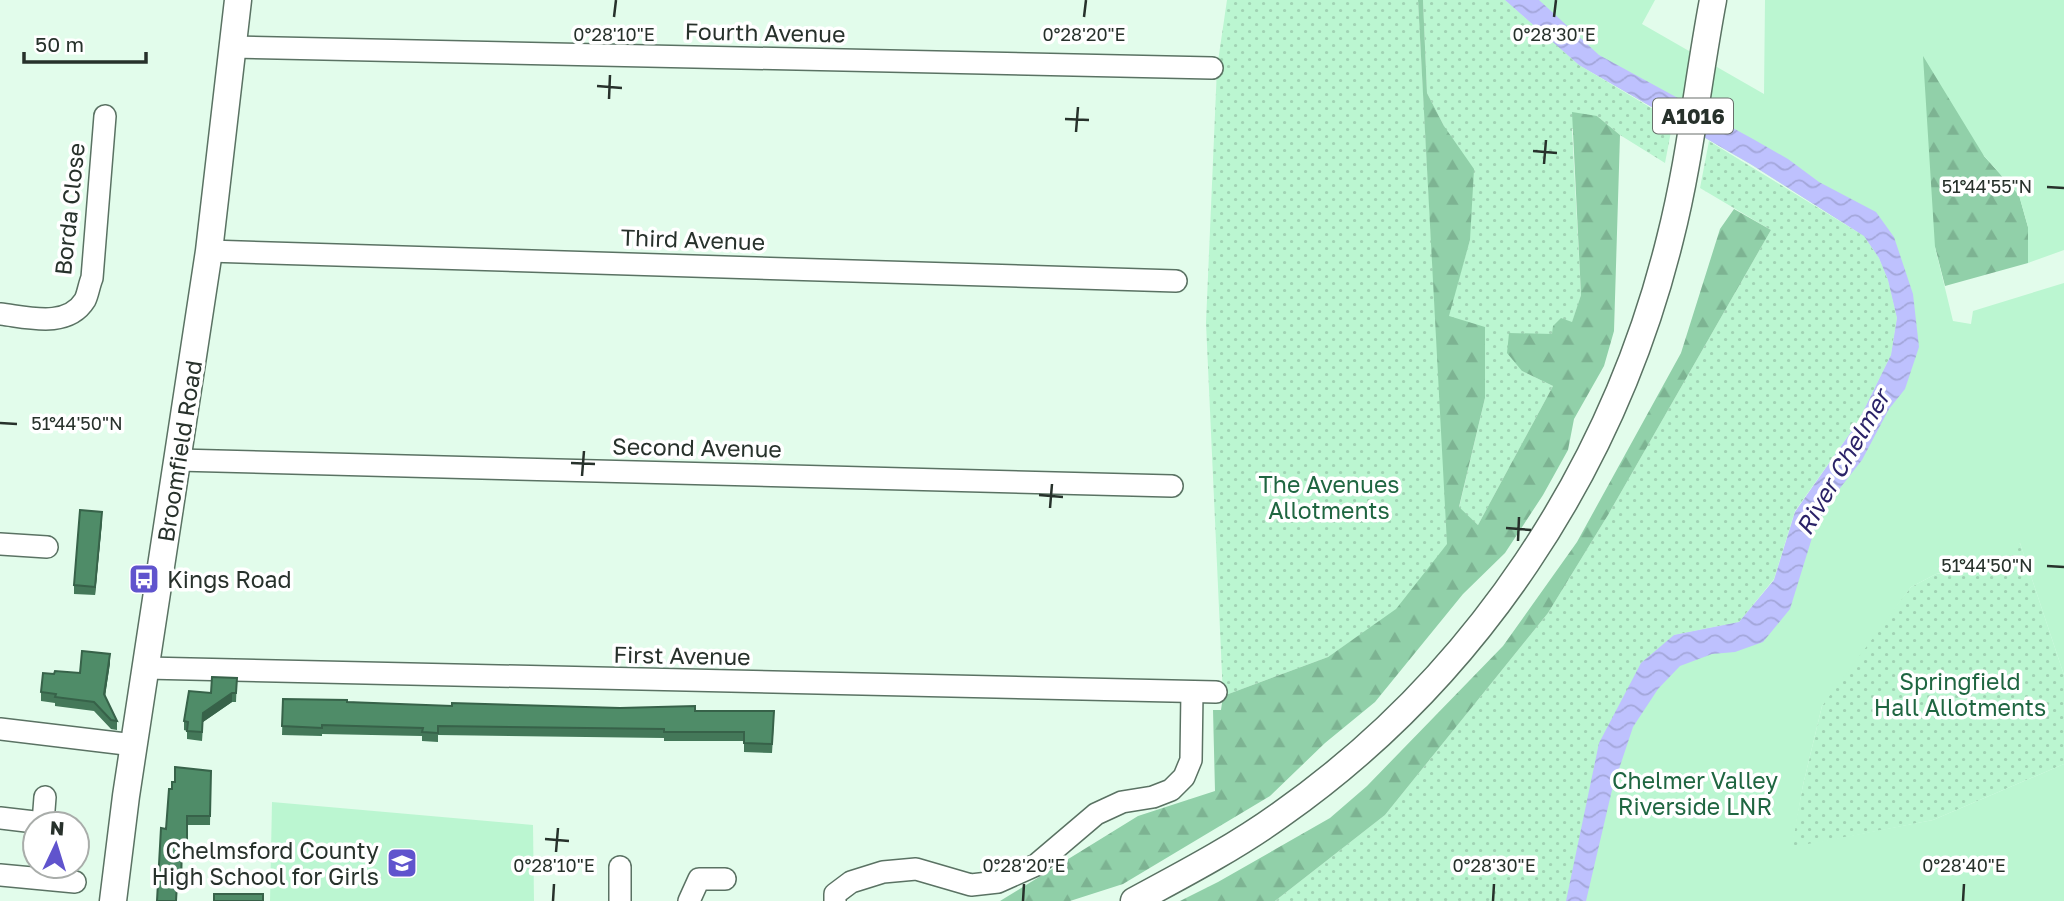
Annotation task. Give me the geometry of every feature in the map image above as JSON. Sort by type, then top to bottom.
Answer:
[{"type":"main road","name":"Broomfield Road","points":[[113,901],[134,744],[209,251],[237,0]]},
{"type":"main road","name":"A1016","points":[[1134,901],[1253,834],[1331,777],[1401,715],[1456,656],[1535,550],[1585,466],[1621,390],[1652,300],[1678,204],[1713,0]]},
{"type":"street","name":"Fourth Avenue","points":[[233,47],[1212,68]]},
{"type":"street","name":"Borda Close","points":[[0,314],[52,319],[70,314],[84,300],[92,278],[105,116]]},
{"type":"street","name":"Third Avenue","points":[[209,251],[1176,281]]},
{"type":"street","name":"Second Avenue","points":[[178,460],[1172,486]]},
{"type":"street","points":[[0,544],[47,547]]},
{"type":"street","name":"First Avenue","points":[[146,668],[1216,692]]},
{"type":"street","points":[[835,901],[835,894],[851,882],[883,872],[916,869],[971,885],[998,882],[1036,865],[1096,814],[1122,802],[1153,797],[1171,790],[1184,777],[1191,760],[1192,692]]},
{"type":"street","points":[[0,729],[134,744]]},
{"type":"street","points":[[0,818],[43,823],[45,797]]},
{"type":"street","points":[[620,867],[620,901]]},
{"type":"street","points":[[0,875],[75,882]]},
{"type":"street","points":[[690,901],[699,879],[725,879]]},
{"type":"green space","name":"The Avenues Allotments","points":[[1227,0],[1418,0],[1448,544],[1396,610],[1328,657],[1223,696],[1206,323],[1217,68]]},
{"type":"green space","points":[[1418,0],[1423,0],[1427,93],[1444,126],[1474,169],[1470,240],[1449,316],[1485,327],[1485,398],[1459,507],[1478,525],[1553,386],[1522,371],[1507,353],[1509,333],[1552,334],[1553,326],[1561,318],[1572,322],[1581,295],[1572,112],[1597,116],[1620,135],[1614,331],[1604,366],[1574,419],[1568,450],[1543,495],[1505,553],[1463,594],[1375,702],[1325,743],[1270,796],[1123,884],[1070,901],[1000,901],[1138,816],[1215,791],[1213,710],[1221,710],[1223,696],[1328,657],[1396,609],[1447,544]]},
{"type":"green space","points":[[1423,0],[1505,0],[1579,65],[1673,121],[1665,163],[1620,135],[1597,116],[1572,129],[1581,295],[1572,323],[1553,334],[1522,371],[1553,386],[1478,525],[1459,508],[1485,398],[1448,316],[1470,240],[1444,126],[1427,93]]},
{"type":"green space","name":"Chelmer Valley Riverside LNR","points":[[1505,0],[1655,0],[1642,24],[1764,94],[1765,0],[2064,0],[2064,250],[2028,263],[2028,227],[2019,195],[1984,156],[1923,56],[1935,247],[1953,321],[1971,324],[1973,311],[2064,283],[2064,675],[2020,543],[2010,558],[1936,574],[1911,587],[1822,706],[1803,785],[1792,847],[1933,820],[2064,764],[2064,901],[1566,901],[1641,663],[1674,635],[1739,622],[1774,580],[1795,512],[1858,422],[1891,355],[1897,318],[1888,280],[1879,258],[1864,236],[1752,165],[1579,65]]},
{"type":"green space","points":[[1765,0],[1954,0],[1984,156],[2019,195],[2028,227],[2028,263],[1945,286],[1935,247]]},
{"type":"green space","points":[[1709,141],[1864,236],[1879,258],[1888,280],[1897,318],[1891,355],[1858,422],[1795,511],[1774,579],[1739,622],[1674,635],[1566,901],[1275,901],[1385,815],[1548,613],[1608,515],[1771,230],[1700,188]]},
{"type":"green space","points":[[1734,209],[1771,230],[1608,515],[1548,613],[1385,815],[1275,901],[1180,901],[1330,818],[1367,786],[1503,646],[1577,542],[1681,353],[1720,229]]},
{"type":"green space","name":"Springfield Hall Allotments","points":[[2020,543],[2064,675],[2064,764],[1933,820],[1791,848],[1822,706],[1842,675],[1911,587],[1936,574],[1962,570]]},
{"type":"green space","name":"Chelmsford County High School for Girls","points":[[272,802],[533,825],[534,901],[270,901]]},
{"type":"water","name":"River Chelmer","points":[[1505,0],[1539,0],[1599,55],[1753,139],[1788,159],[1819,182],[1876,212],[1894,237],[1913,294],[1919,347],[1905,389],[1889,409],[1862,460],[1833,497],[1815,528],[1790,609],[1763,642],[1735,652],[1712,654],[1680,666],[1658,689],[1633,727],[1612,790],[1586,901],[1566,901],[1599,743],[1641,663],[1674,635],[1739,622],[1774,580],[1795,512],[1858,422],[1891,355],[1897,318],[1888,280],[1879,258],[1864,236],[1752,165],[1579,65]]},
{"type":"building","points":[[80,510],[102,512],[95,587],[74,585]]},
{"type":"building","points":[[82,651],[110,654],[104,694],[117,721],[111,720],[94,702],[55,697],[56,694],[41,692],[43,673],[80,673]]},
{"type":"building","points":[[212,677],[237,678],[236,693],[203,713],[202,732],[187,731],[188,722],[184,721],[189,691],[211,693]]},
{"type":"building","points":[[283,699],[452,706],[452,703],[620,708],[695,706],[695,711],[774,711],[772,744],[744,743],[744,732],[664,732],[664,729],[438,726],[438,733],[422,732],[423,728],[282,726]]},
{"type":"building","points":[[175,767],[211,771],[210,816],[187,816],[187,845],[182,845],[181,884],[177,884],[176,901],[157,901],[161,828],[166,829],[169,789],[172,789],[172,782],[175,782]]},
{"type":"building","points":[[214,894],[263,894],[263,901],[214,901]]},
{"type":"place","name":"Kings Road","points":[[144,579]]},
{"type":"place","name":"Chelmsford County High School for Girls","points":[[402,863]]}]
